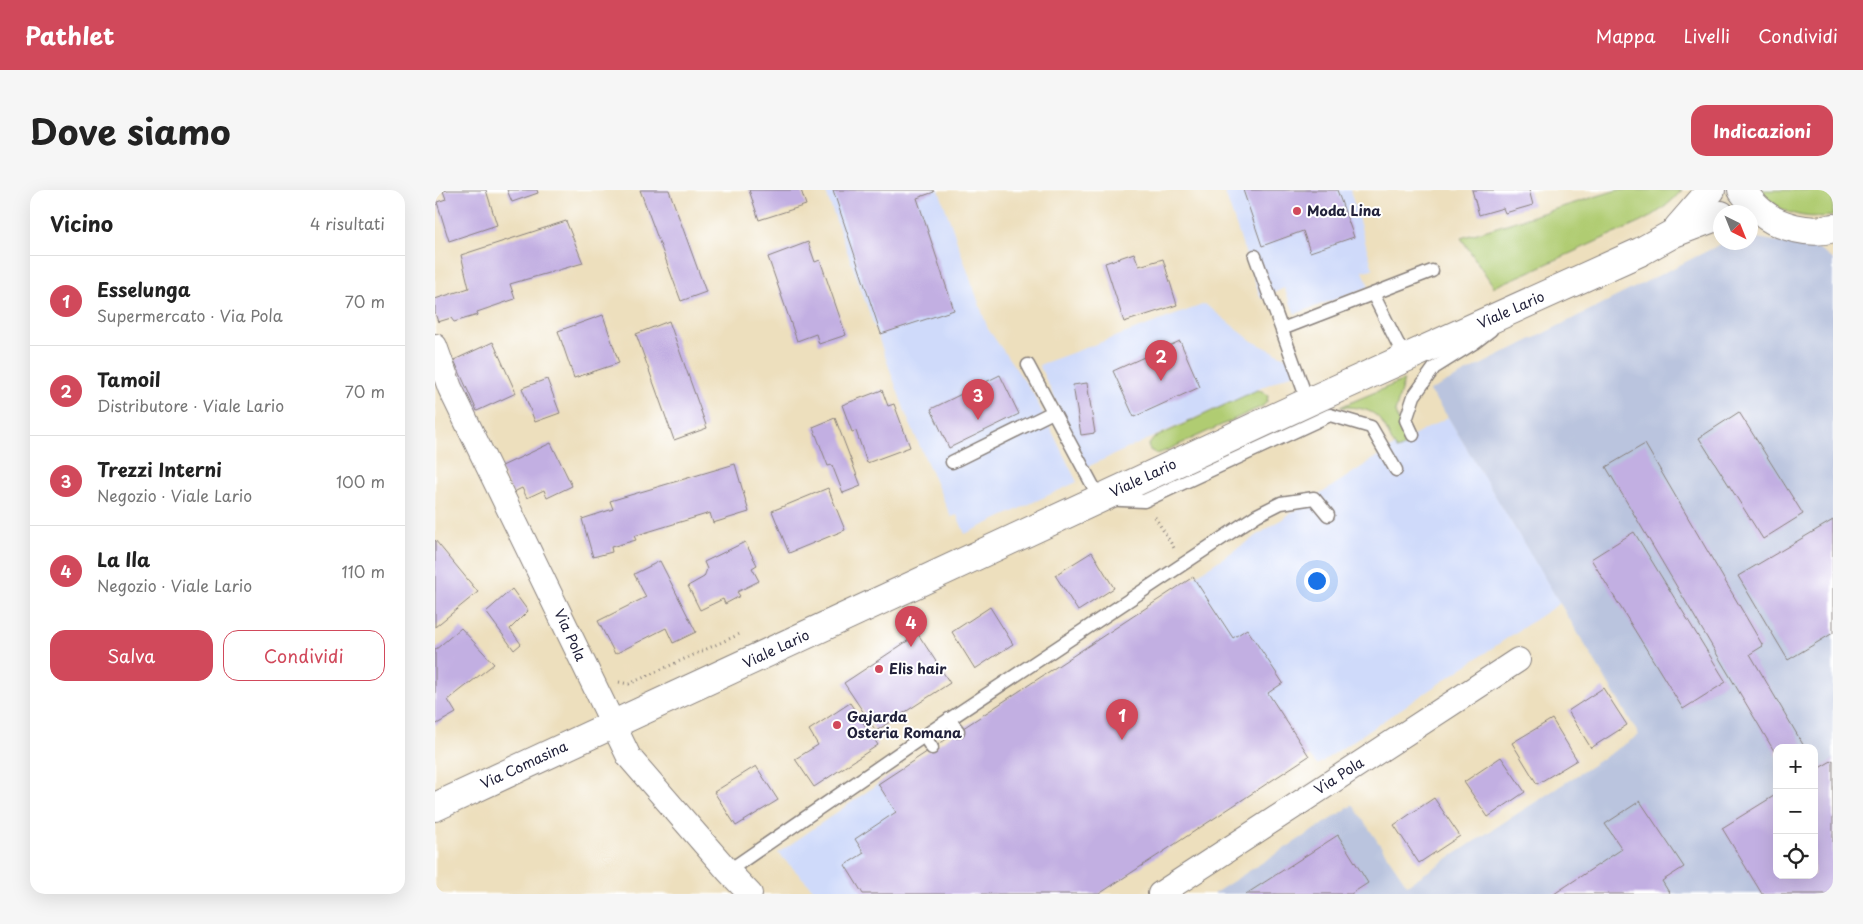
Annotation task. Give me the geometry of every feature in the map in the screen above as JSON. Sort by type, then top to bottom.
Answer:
[{"type":"main road","name":"Viale Lario","points":[[1674,233],[1711,190]]},
{"type":"main road","points":[[1742,190],[1761,212],[1777,222],[1807,230],[1831,230]]},
{"type":"main road","name":"Viale Lario","points":[[612,724],[1308,402],[1640,252],[1674,233],[1713,218]]},
{"type":"main road","name":"Via Comasina","points":[[435,806],[612,724]]},
{"type":"street","name":"Via Pola","points":[[435,346],[450,388],[629,757],[750,894]]},
{"type":"street","name":"Via Pola","points":[[1160,894],[1518,660]]},
{"type":"lane","points":[[1255,256],[1308,402]]},
{"type":"lane","points":[[1282,329],[1433,271]]},
{"type":"lane","points":[[1373,294],[1405,358]]},
{"type":"lane","points":[[1413,435],[1406,420],[1414,396],[1434,368],[1474,343],[1523,305]]},
{"type":"lane","points":[[1028,365],[1100,499],[1144,501],[1329,415],[1371,427],[1396,470]]},
{"type":"lane","points":[[952,462],[1053,412]]},
{"type":"lane","points":[[727,870],[949,719],[1257,515],[1281,502],[1314,498],[1328,515]]},
{"type":"lane","points":[[949,719],[958,731]]},
{"type":"lane","points":[[924,736],[932,748]]},
{"type":"path","points":[[1144,501],[1184,563]]},
{"type":"shaded area","points":[[825,190],[939,190],[988,329],[1033,393],[1077,482],[965,534],[957,515],[951,517],[907,417]]},
{"type":"shaded area","points":[[1224,190],[1350,190],[1373,269],[1363,271],[1369,287],[1295,314],[1284,288],[1261,299]]},
{"type":"shaded area","points":[[1758,238],[1817,248],[1833,260],[1833,894],[1213,894],[1353,805],[1407,885],[1639,735],[1448,417],[1429,391],[1713,248],[1713,250],[1758,250]]},
{"type":"shaded area","points":[[1205,304],[1252,341],[1291,360],[1296,372],[1087,467],[1039,365]]},
{"type":"shaded area","points":[[1448,417],[1560,603],[1317,765],[1309,756],[1099,894],[818,894],[778,853],[878,784],[1386,451]]},
{"type":"green space","points":[[1617,190],[1682,190],[1672,201],[1641,222],[1494,287],[1461,238]]},
{"type":"green space","points":[[1761,190],[1833,190],[1833,216],[1802,216],[1784,210]]},
{"type":"green space","points":[[1404,380],[1395,412],[1407,444],[1397,450],[1378,417],[1369,411],[1358,408],[1340,407]]},
{"type":"green space","points":[[1257,390],[1262,391],[1268,396],[1263,406],[1163,452],[1157,454],[1150,450],[1148,446],[1154,438]]},
{"type":"building","points":[[486,190],[497,225],[449,241],[437,202],[446,199],[443,191]]},
{"type":"building","points":[[507,190],[537,190],[538,193],[512,202]]},
{"type":"building","points":[[640,190],[669,190],[706,292],[681,301]]},
{"type":"building","points":[[749,190],[801,190],[806,205],[759,220]]},
{"type":"building","points":[[833,190],[933,190],[934,192],[917,198],[954,310],[881,334]]},
{"type":"building","name":"Moda Lina","points":[[1243,190],[1337,190],[1354,237],[1310,252],[1303,231],[1262,246]]},
{"type":"building","points":[[1472,190],[1529,190],[1533,205],[1505,213],[1503,208],[1479,215]]},
{"type":"building","points":[[566,221],[583,263],[510,284],[515,299],[477,312],[478,315],[454,322],[451,318],[438,322],[435,313],[435,299],[469,288],[461,255]]},
{"type":"building","points":[[808,242],[815,262],[820,260],[846,335],[819,344],[816,334],[797,341],[768,257]]},
{"type":"building","points":[[1134,253],[1139,266],[1163,259],[1177,305],[1124,322],[1105,263]]},
{"type":"building","points":[[603,315],[619,363],[574,378],[558,331]]},
{"type":"building","points":[[669,321],[707,428],[674,440],[636,334]]},
{"type":"building","points":[[1180,341],[1200,387],[1134,417],[1113,371]]},
{"type":"building","points":[[493,342],[516,393],[477,411],[454,360]]},
{"type":"building","points":[[1000,375],[1019,414],[949,448],[931,409]]},
{"type":"building","points":[[547,379],[560,413],[535,422],[522,388]]},
{"type":"building","points":[[1087,383],[1095,433],[1081,435],[1073,385]]},
{"type":"building","points":[[882,390],[888,406],[894,404],[910,447],[867,463],[856,431],[852,432],[842,405]]},
{"type":"building","points":[[1739,412],[1803,514],[1763,539],[1699,438]]},
{"type":"building","points":[[835,418],[861,486],[843,493],[832,465],[828,466],[813,427]]},
{"type":"building","points":[[551,443],[572,486],[547,498],[544,490],[527,498],[522,488],[512,493],[500,467]]},
{"type":"building","points":[[1645,444],[1763,646],[1750,654],[1803,744],[1773,744],[1773,749],[1606,467]]},
{"type":"building","points":[[735,464],[749,512],[713,523],[710,513],[634,536],[636,540],[611,547],[612,552],[593,557],[582,519],[613,509],[610,501]]},
{"type":"building","points":[[828,488],[845,530],[789,553],[772,511]]},
{"type":"building","points":[[1833,520],[1833,633],[1788,660],[1738,576]]},
{"type":"building","points":[[1634,532],[1726,682],[1683,709],[1591,559]]},
{"type":"building","points":[[435,540],[478,592],[435,627]]},
{"type":"building","points":[[745,542],[757,565],[752,568],[759,581],[737,592],[740,596],[725,604],[723,599],[700,610],[688,586],[704,577],[707,569],[704,562]]},
{"type":"building","points":[[1092,552],[1114,588],[1078,611],[1055,575]]},
{"type":"building","points":[[660,561],[696,632],[673,643],[666,628],[615,654],[598,621],[646,597],[634,574]]},
{"type":"building","points":[[1193,577],[1233,638],[1247,629],[1283,683],[1268,693],[1309,756],[1099,894],[863,894],[845,865],[864,853],[855,839],[896,812],[878,784]]},
{"type":"building","points":[[512,589],[528,611],[510,629],[521,644],[514,650],[486,612]]},
{"type":"building","points":[[990,607],[1013,644],[975,669],[952,632]]},
{"type":"building","points":[[461,628],[494,664],[448,700],[456,713],[435,725],[435,650]]},
{"type":"building","points":[[918,634],[950,683],[876,731],[844,683]]},
{"type":"building","points":[[1603,688],[1627,725],[1591,748],[1568,711]]},
{"type":"building","points":[[850,703],[878,745],[814,787],[795,759],[818,745],[809,730]]},
{"type":"building","points":[[1552,719],[1577,760],[1537,784],[1512,743]]},
{"type":"building","points":[[1501,757],[1525,792],[1488,817],[1464,782]]},
{"type":"building","points":[[1833,760],[1833,894],[1762,894],[1722,828],[1773,796],[1773,879],[1818,879],[1818,769]]},
{"type":"building","points":[[756,766],[778,800],[736,826],[714,792]]},
{"type":"building","points":[[1434,798],[1460,836],[1419,863],[1394,825]]},
{"type":"building","points":[[1640,801],[1684,867],[1662,881],[1670,894],[1554,894],[1622,849],[1605,824]]},
{"type":"building","points":[[1338,835],[1368,883],[1351,894],[1246,894]]},
{"type":"place","name":"Moda Lina","points":[[1297,211]]},
{"type":"place","name":"Tamoil","points":[[1161,381]]},
{"type":"place","name":"Trezzi Interni","points":[[978,420]]},
{"type":"place","name":"La Ila","points":[[911,647]]},
{"type":"place","name":"Elis hair","points":[[879,669]]},
{"type":"place","name":"Gajarda Osteria Romana","points":[[837,725]]},
{"type":"place","name":"Esselunga","points":[[1122,740]]}]
